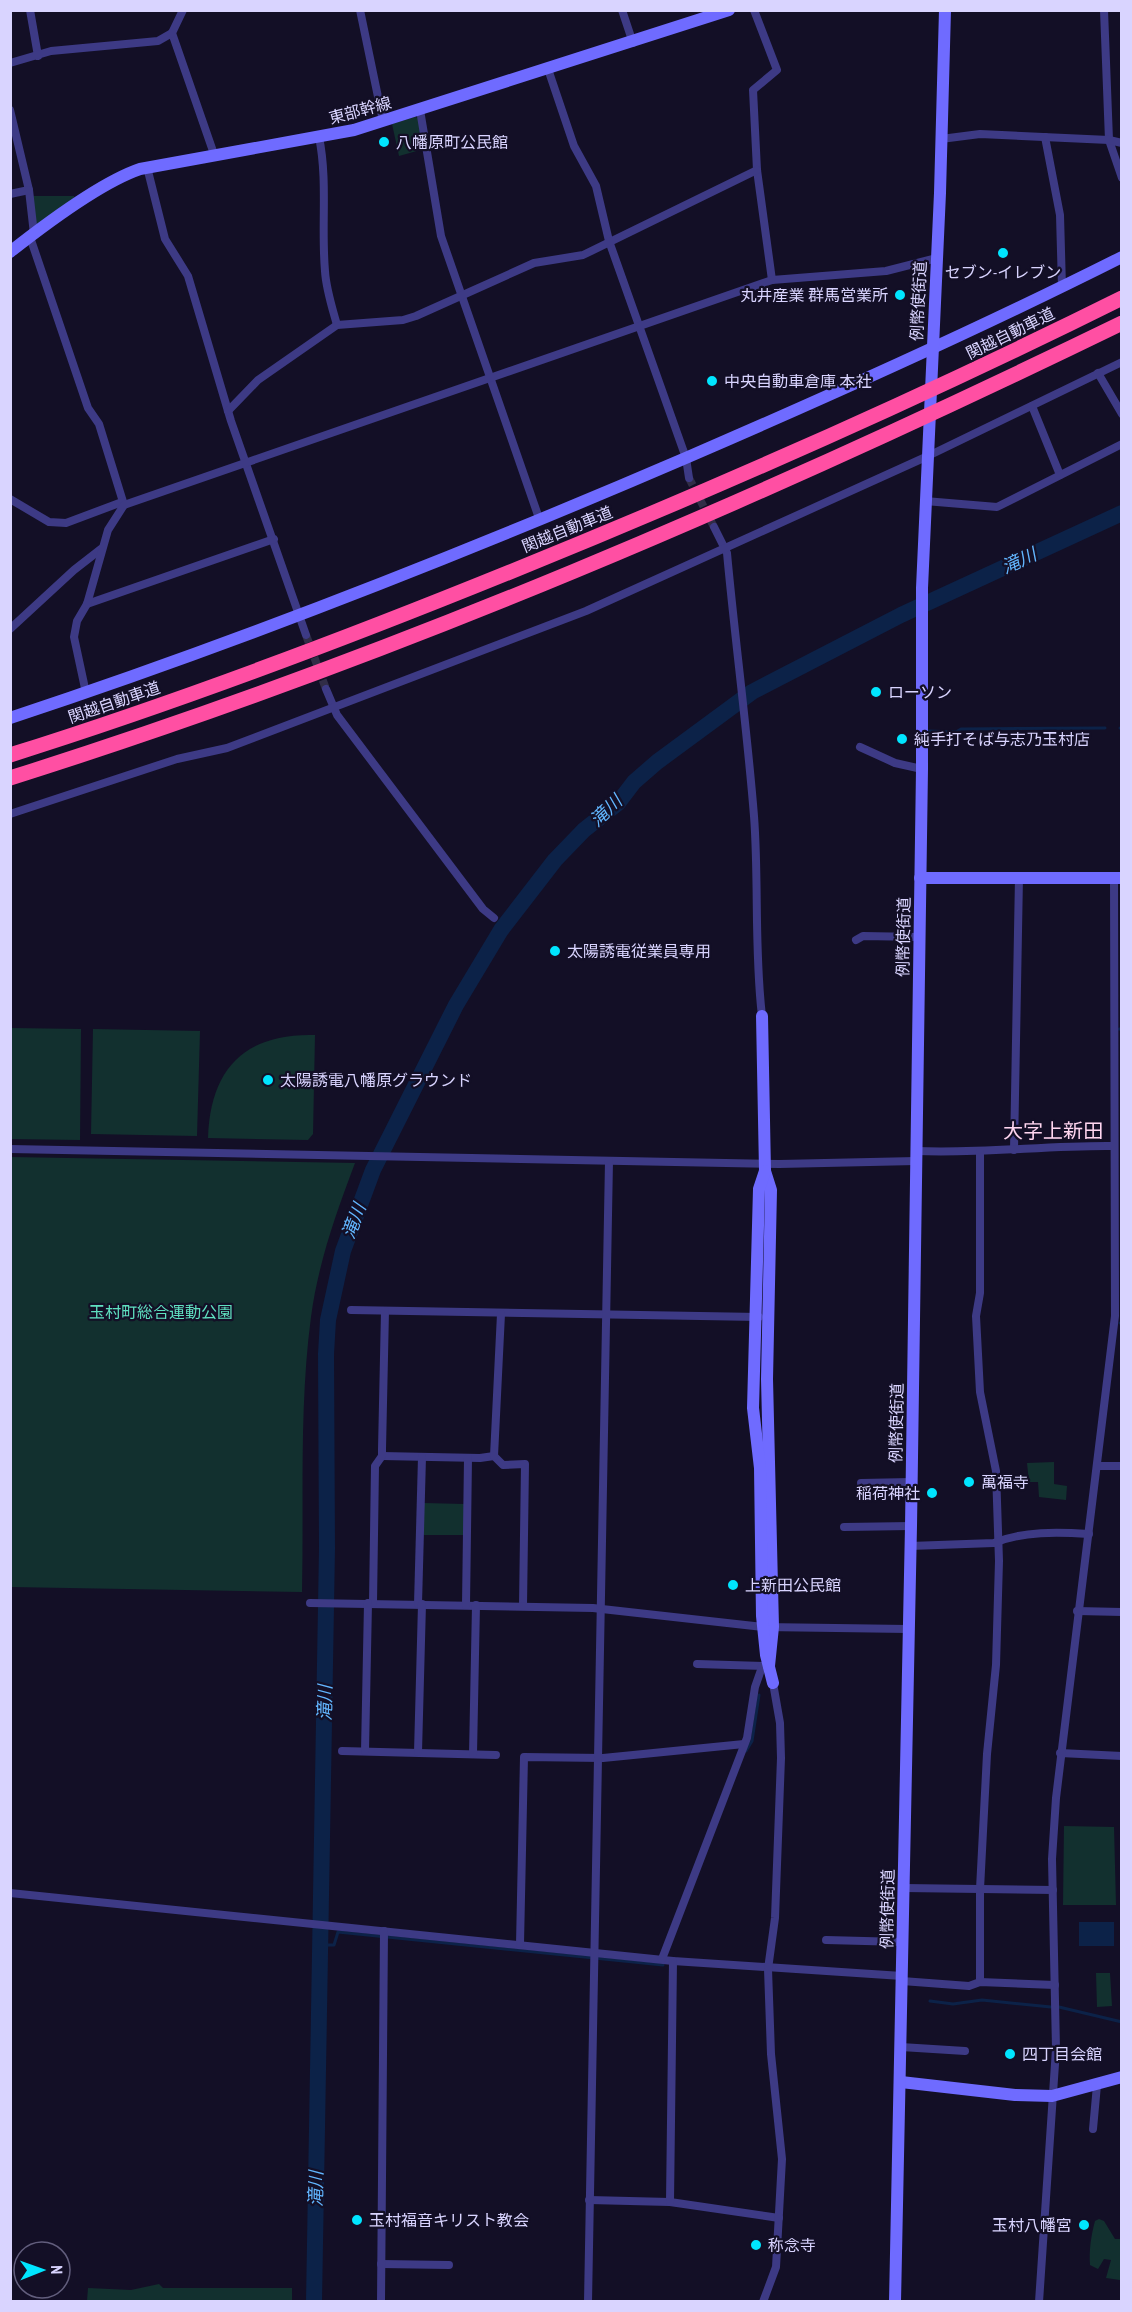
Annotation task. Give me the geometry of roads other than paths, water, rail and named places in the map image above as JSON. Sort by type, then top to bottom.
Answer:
[{"type":"highway","name":"関越自動車道","points":[[10,755],[230,680],[415,610],[693,497],[918,397],[1122,298]]},
{"type":"highway","points":[[10,778],[258,693],[440,624],[698,518],[917,421],[1122,323]]},
{"type":"street","points":[[30,10],[38,56]]},
{"type":"street","points":[[10,63],[51,51],[158,41],[172,33],[183,10]]},
{"type":"street","points":[[360,10],[383,121]]},
{"type":"street","points":[[622,10],[633,43]]},
{"type":"street","name":"東部幹線","points":[[10,252],[32,235],[122,177],[147,167],[320,137],[383,121],[633,43],[729,10]]},
{"type":"street","points":[[754,10],[777,70],[753,90],[757,170],[772,280]]},
{"type":"street","name":"例幣使街道","points":[[895,2301],[911,1526],[922,769],[922,593],[945,10]]},
{"type":"street","points":[[1104,10],[1109,140],[1122,178]]},
{"type":"street","points":[[172,33],[215,157]]},
{"type":"street","points":[[548,69],[574,146],[596,186],[609,241],[686,458],[689,477]]},
{"type":"street","points":[[10,110],[29,190],[32,235],[88,408],[99,424],[123,503],[108,530],[87,604],[77,621],[74,637],[86,693]]},
{"type":"street","points":[[420,110],[441,236],[540,521]]},
{"type":"street","points":[[941,139],[980,134],[1109,140],[1122,143]]},
{"type":"street","points":[[1045,136],[1060,215],[1062,287]]},
{"type":"street","points":[[320,137],[324,164],[322,195],[325,271],[337,325]]},
{"type":"street","points":[[147,167],[165,240],[188,276],[197,301],[228,411],[306,634]]},
{"type":"street","points":[[228,411],[258,380],[337,325],[403,320],[534,263],[583,255],[757,170]]},
{"type":"street","points":[[10,194],[29,190]]},
{"type":"street","points":[[10,718],[299,616],[540,521],[854,386],[1122,257]]},
{"type":"street","points":[[10,499],[48,522],[66,523],[246,463],[772,280],[886,271],[937,258]]},
{"type":"street","points":[[10,814],[177,759],[227,748],[586,611],[928,456],[1122,362]]},
{"type":"street","points":[[1098,374],[1122,414]]},
{"type":"street","points":[[1032,406],[1060,475]]},
{"type":"street","points":[[925,501],[997,507],[1122,444]]},
{"type":"street","points":[[662,1959],[744,1744],[766,1666],[768,1627],[767,1386],[771,1190],[765,1167],[762,1016],[758,986],[759,918],[754,819],[727,553],[714,527]]},
{"type":"street","points":[[87,604],[274,538]]},
{"type":"street","points":[[10,629],[74,570],[101,549]]},
{"type":"street","points":[[326,689],[334,709],[476,900],[494,918]]},
{"type":"street","points":[[860,747],[895,763],[922,769]]},
{"type":"street","points":[[1014,1150],[1019,877]]},
{"type":"street","points":[[920,878],[1118,878],[1114,1146],[1116,1303],[1098,1466],[1060,1753],[1052,1859],[1056,2038],[1039,2301]]},
{"type":"street","points":[[856,940],[863,936],[920,937]]},
{"type":"street","points":[[10,1149],[609,1161],[765,1167],[1064,1146],[1114,1146]]},
{"type":"street","points":[[980,1152],[980,1293],[976,1316],[980,1392],[996,1471],[999,1541],[996,1665],[987,1754],[980,1889],[980,1982]]},
{"type":"street","points":[[588,2301],[609,1161]]},
{"type":"street","points":[[765,1167],[759,1189],[753,1408],[760,1468],[768,1627]]},
{"type":"street","points":[[351,1310],[768,1317]]},
{"type":"street","points":[[365,1751],[375,1466],[382,1456],[385,1311]]},
{"type":"street","points":[[494,1456],[501,1314]]},
{"type":"street","points":[[382,1456],[468,1458],[494,1456],[503,1464],[525,1464],[523,1606]]},
{"type":"street","points":[[418,1752],[422,1457]]},
{"type":"street","points":[[466,1605],[468,1458]]},
{"type":"street","points":[[1098,1466],[1122,1466]]},
{"type":"street","points":[[861,1483],[911,1482]]},
{"type":"street","points":[[844,1527],[911,1526]]},
{"type":"street","points":[[910,1546],[999,1541],[1006,1537],[1062,1532],[1089,1534]]},
{"type":"street","points":[[311,1603],[600,1608],[768,1627],[908,1629]]},
{"type":"street","points":[[473,1754],[476,1605]]},
{"type":"street","points":[[1077,1611],[1122,1612]]},
{"type":"street","points":[[698,1664],[766,1666]]},
{"type":"street","points":[[763,2301],[776,2267],[782,2141],[771,2054],[768,1969],[775,1918],[781,1767],[780,1723],[773,1683],[766,1666]]},
{"type":"street","points":[[520,1944],[524,1757],[598,1758],[744,1744]]},
{"type":"street","points":[[342,1751],[496,1755]]},
{"type":"street","points":[[1060,1753],[1122,1756]]},
{"type":"street","points":[[904,1888],[1053,1890]]},
{"type":"street","points":[[10,1893],[673,1961],[902,1978],[969,1986],[980,1982],[1055,1985]]},
{"type":"street","points":[[381,2301],[384,1931]]},
{"type":"street","points":[[826,1940],[903,1942]]},
{"type":"street","points":[[670,2202],[673,1961]]},
{"type":"street","points":[[901,2047],[964,2051]]},
{"type":"street","points":[[901,2082],[1016,2095],[1052,2096],[1122,2077]]},
{"type":"street","points":[[1093,2129],[1097,2085]]},
{"type":"street","points":[[589,2200],[670,2202],[779,2218]]},
{"type":"street","points":[[381,2264],[449,2265]]},
{"type":"water","points":[[1079,1922],[1114,1922],[1114,1946],[1079,1946]]},
{"type":"waterway","name":"滝川","points":[[314,2302],[327,1548],[326,1354],[328,1320],[343,1251],[373,1170],[456,1005],[501,930],[555,860],[584,830],[618,803],[634,782],[657,762],[752,692],[901,615],[1122,513]]},
{"type":"waterway","points":[[927,734],[928,731],[956,732],[961,729],[1105,728]]},
{"type":"waterway","points":[[746,1751],[752,1741],[759,1695]]},
{"type":"waterway","points":[[319,1945],[334,1945],[338,1932],[663,1965]]},
{"type":"waterway","points":[[930,2001],[953,2004],[982,2000],[1051,2007]]},
{"type":"waterway","points":[[1059,2007],[1122,2022]]},
{"type":"tunnel","points":[[689,478],[714,527]]},
{"type":"tunnel","points":[[306,635],[326,689]]},
{"type":"place","name":"八幡原町公民館","points":[[384,142]]},
{"type":"place","name":"セブン-イレブン","points":[[1003,253]]},
{"type":"place","name":"丸井産業 群馬営業所","points":[[900,295]]},
{"type":"place","name":"中央自動車倉庫 本社","points":[[712,381]]},
{"type":"place","name":"ローソン","points":[[876,692]]},
{"type":"place","name":"純手打そば与志乃玉村店","points":[[902,739]]},
{"type":"place","name":"太陽誘電従業員専用","points":[[555,951]]},
{"type":"place","name":"太陽誘電八幡原グラウンド","points":[[268,1080]]},
{"type":"place","name":"萬福寺","points":[[969,1482]]},
{"type":"place","name":"稲荷神社","points":[[932,1493]]},
{"type":"place","name":"上新田公民館","points":[[733,1585]]},
{"type":"place","name":"四丁目会館","points":[[1010,2054]]},
{"type":"place","name":"玉村福音キリスト教会","points":[[357,2220]]},
{"type":"place","name":"玉村八幡宮","points":[[1084,2225]]},
{"type":"place","name":"称念寺","points":[[756,2245]]},
{"type":"district","name":"大字上新田","points":[[1053,1131]]},
{"type":"park label","name":"玉村町総合運動公園","points":[[161,1312]]}]
